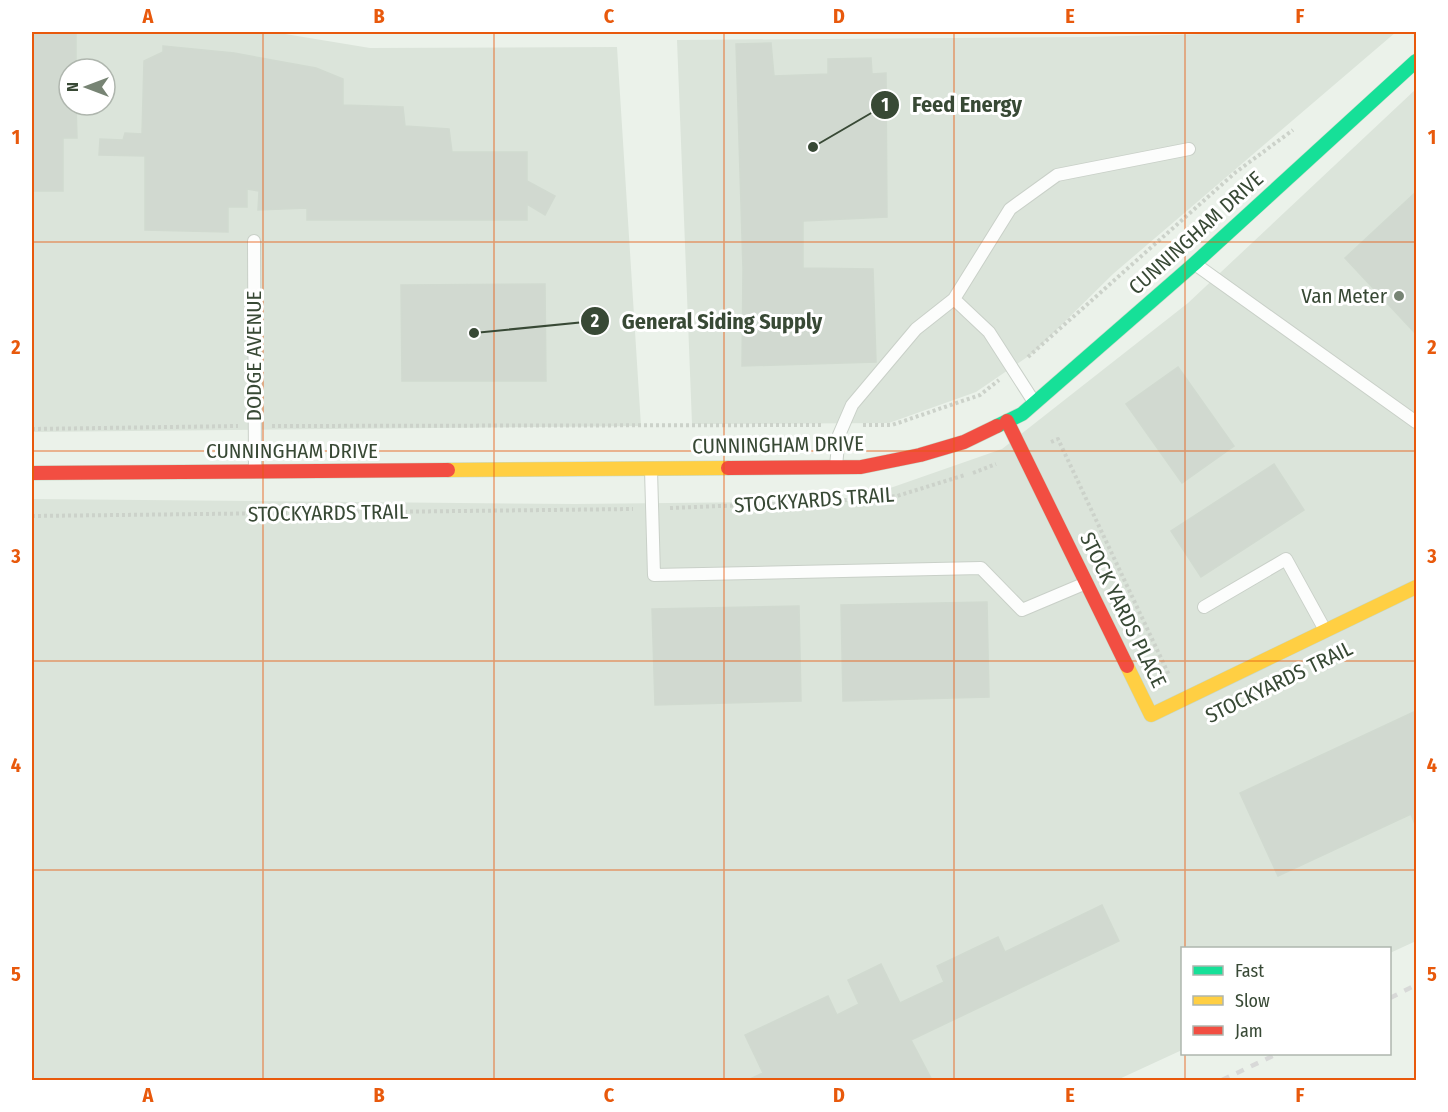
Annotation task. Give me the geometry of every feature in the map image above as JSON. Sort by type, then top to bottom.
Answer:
[{"type":"street","name":"CUNNINGHAM DRIVE","points":[[32,473],[836,468],[861,467],[920,455],[964,442],[1022,414],[1194,264],[1416,61]]},
{"type":"street","name":"STOCK YARDS PLACE","points":[[1007,421],[1151,715],[1416,587]]},
{"type":"lane","points":[[836,468],[839,435],[852,405],[916,329],[954,299],[1010,209],[1057,175],[1189,149]]},
{"type":"lane","name":"DODGE AVENUE","points":[[254,241],[255,472]]},
{"type":"lane","points":[[1194,264],[1416,422]]},
{"type":"lane","points":[[954,299],[989,332],[1035,403]]},
{"type":"lane","points":[[651,468],[654,575],[981,568],[1022,610],[1087,583]]},
{"type":"lane","points":[[1204,607],[1286,559],[1326,631]]},
{"type":"path","points":[[32,429],[255,426],[892,425],[980,395],[1046,344],[1236,172],[1300,125]]},
{"type":"path","name":"STOCKYARDS TRAIL","points":[[32,516],[557,511],[823,502],[897,496],[982,470],[1059,439],[1181,701]]},
{"type":"shaded area","points":[[32,32],[273,32],[370,48],[617,47],[641,426],[32,432]]},
{"type":"shaded area","points":[[1396,32],[1113,274],[1033,353],[976,392],[889,423],[692,424],[677,40],[1088,37]]},
{"type":"shaded area","points":[[1416,89],[1416,941],[1391,953],[1391,947],[1181,947],[1181,1050],[1117,1080],[32,1080],[32,499],[575,504],[853,501],[1002,449],[1188,303]]},
{"type":"building","points":[[32,32],[76,32],[76,57],[57,57],[57,117],[76,117],[77,138],[63,138],[63,191],[32,191]]},
{"type":"building","points":[[771,43],[774,76],[828,74],[828,59],[871,58],[872,74],[886,73],[887,217],[803,221],[803,268],[873,269],[876,362],[742,366],[743,269],[736,44]]},
{"type":"building","points":[[163,46],[234,53],[316,68],[343,79],[343,105],[403,107],[405,126],[449,129],[452,152],[527,152],[527,181],[555,196],[545,215],[527,204],[527,220],[307,220],[307,208],[258,210],[259,191],[247,189],[247,207],[228,207],[228,232],[145,230],[145,156],[99,155],[100,139],[123,140],[125,133],[142,134],[144,61],[163,52]]},
{"type":"building","name":"Van Meter","points":[[1416,192],[1416,334],[1345,258]]},
{"type":"building","points":[[545,284],[546,381],[402,381],[401,285]]},
{"type":"building","points":[[1178,367],[1234,446],[1182,483],[1126,404]]},
{"type":"building","points":[[1274,464],[1304,510],[1201,577],[1171,531]]},
{"type":"building","points":[[987,602],[989,697],[843,701],[841,605]]},
{"type":"building","points":[[799,606],[801,701],[655,705],[652,609]]},
{"type":"building","points":[[1416,711],[1416,827],[1411,814],[1278,876],[1240,793]]},
{"type":"building","points":[[1102,905],[1119,941],[911,1040],[932,1080],[748,1080],[763,1073],[745,1035],[828,996],[837,1015],[859,1004],[848,980],[881,964],[900,1003],[944,982],[937,966],[998,937],[1005,952]]},
{"type":"railway","points":[[1391,998],[1416,985]]},
{"type":"railway","points":[[1222,1080],[1275,1055]]},
{"type":"traffic: fast","points":[[997,426],[1022,414],[1194,264],[1416,61]]},
{"type":"traffic: slow","points":[[448,470],[728,468]]},
{"type":"traffic: slow","points":[[1127,666],[1151,715],[1416,587]]},
{"type":"traffic: jam","points":[[1007,421],[1127,666]]},
{"type":"traffic: jam","points":[[728,468],[861,467],[920,455],[964,442],[997,426]]},
{"type":"traffic: jam","points":[[32,473],[448,470]]},
{"type":"place","name":"Feed Energy","points":[[813,147]]},
{"type":"place","name":"Van Meter","points":[[1399,296]]},
{"type":"place","name":"General Siding Supply","points":[[474,333]]}]
